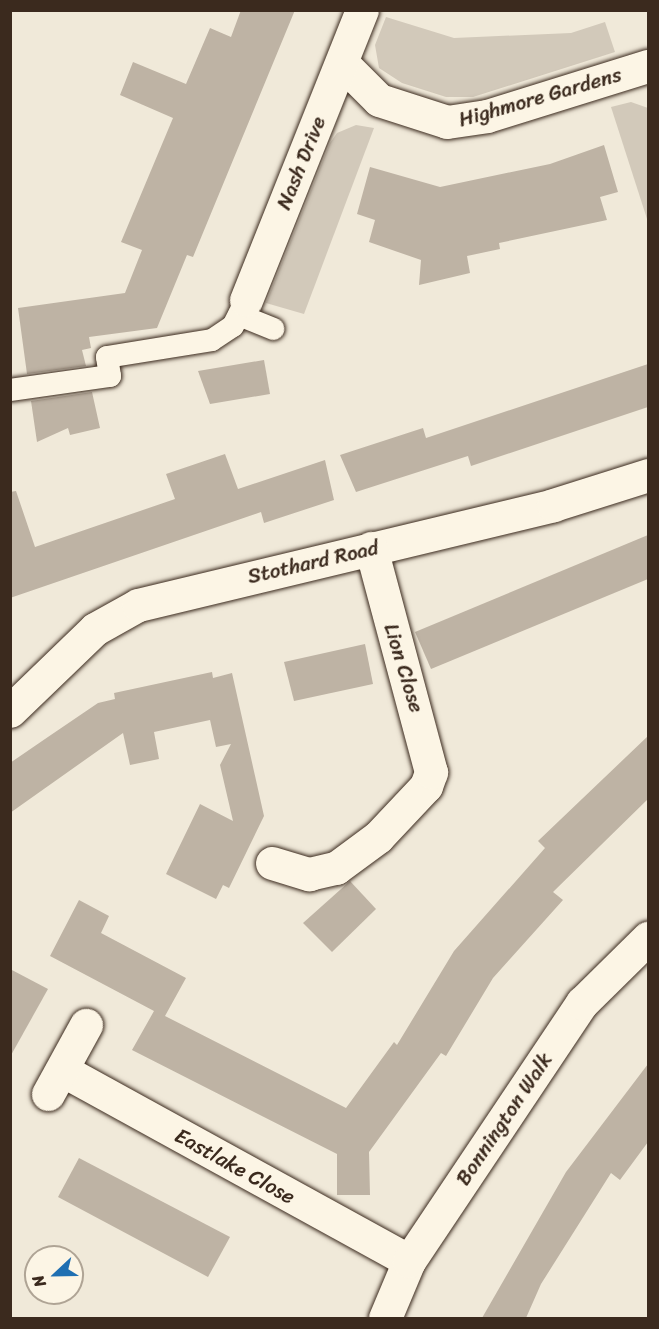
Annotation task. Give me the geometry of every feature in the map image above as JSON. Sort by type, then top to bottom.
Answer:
[{"type":"street","name":"Nash Drive","points":[[242,308],[362,10]]},
{"type":"street","name":"Highmore Gardens","points":[[342,63],[378,100],[447,122],[487,116],[648,66]]},
{"type":"street","name":"Stothard Road","points":[[10,711],[113,615],[151,601],[553,506],[648,475]]},
{"type":"street","name":"Lion Close","points":[[272,863],[309,874],[336,868],[363,851],[437,789],[431,756],[371,548]]},
{"type":"street","name":"Bonnington Walk","points":[[385,1318],[409,1262],[582,1003],[648,938]]},
{"type":"street","name":"Eastlake Close","points":[[86,1025],[55,1082],[409,1262]]},
{"type":"lane","points":[[242,308],[273,329]]},
{"type":"lane","name":"Nash Drive","points":[[10,390],[110,376],[106,352],[198,345],[224,335],[242,308]]},
{"type":"shaded area","points":[[386,17],[454,38],[571,33],[605,22],[615,52],[473,97],[446,97],[402,83],[379,68],[375,45]]},
{"type":"shaded area","points":[[631,102],[648,108],[648,222],[611,107]]},
{"type":"shaded area","points":[[356,125],[374,128],[304,314],[266,303],[330,143],[337,133]]},
{"type":"building","points":[[241,10],[295,10],[193,257],[187,255],[157,328],[89,337],[91,348],[82,350],[86,366],[27,374],[18,308],[125,293],[142,250],[121,242],[173,118],[120,95],[133,62],[186,84],[210,28],[231,37]]},
{"type":"building","points":[[604,145],[618,192],[600,197],[607,220],[499,243],[500,249],[467,256],[470,273],[419,285],[421,260],[369,242],[375,220],[357,214],[370,167],[440,187],[550,164]]},
{"type":"building","points":[[264,360],[270,394],[210,404],[198,371]]},
{"type":"building","points":[[648,364],[648,407],[471,466],[468,456],[356,492],[340,455],[423,428],[426,438]]},
{"type":"building","points":[[92,392],[100,428],[70,435],[68,428],[37,442],[31,401]]},
{"type":"building","points":[[225,454],[238,489],[325,460],[334,500],[264,523],[261,512],[10,598],[10,492],[16,491],[35,547],[175,499],[166,474]]},
{"type":"building","points":[[648,535],[648,579],[431,669],[415,632]]},
{"type":"building","points":[[365,644],[373,684],[294,701],[284,662]]},
{"type":"building","points":[[212,672],[213,678],[232,673],[264,816],[229,888],[223,885],[216,899],[166,874],[200,804],[233,821],[220,765],[231,744],[216,747],[210,720],[154,732],[159,759],[130,765],[123,733],[10,813],[10,763],[98,703],[115,699],[114,693]]},
{"type":"building","points":[[648,736],[648,799],[553,892],[563,900],[493,978],[446,1056],[441,1053],[369,1152],[370,1195],[337,1195],[337,1154],[132,1050],[154,1011],[50,956],[79,900],[109,916],[101,933],[186,978],[165,1016],[346,1108],[394,1042],[397,1045],[454,951],[545,848],[538,841]]},
{"type":"building","points":[[350,881],[376,909],[332,952],[303,923]]},
{"type":"building","points":[[10,969],[48,989],[10,1057]]},
{"type":"building","points":[[648,1064],[648,1142],[620,1180],[611,1173],[541,1284],[526,1318],[482,1318],[566,1172]]},
{"type":"building","points":[[79,1158],[230,1237],[208,1277],[58,1197]]}]
